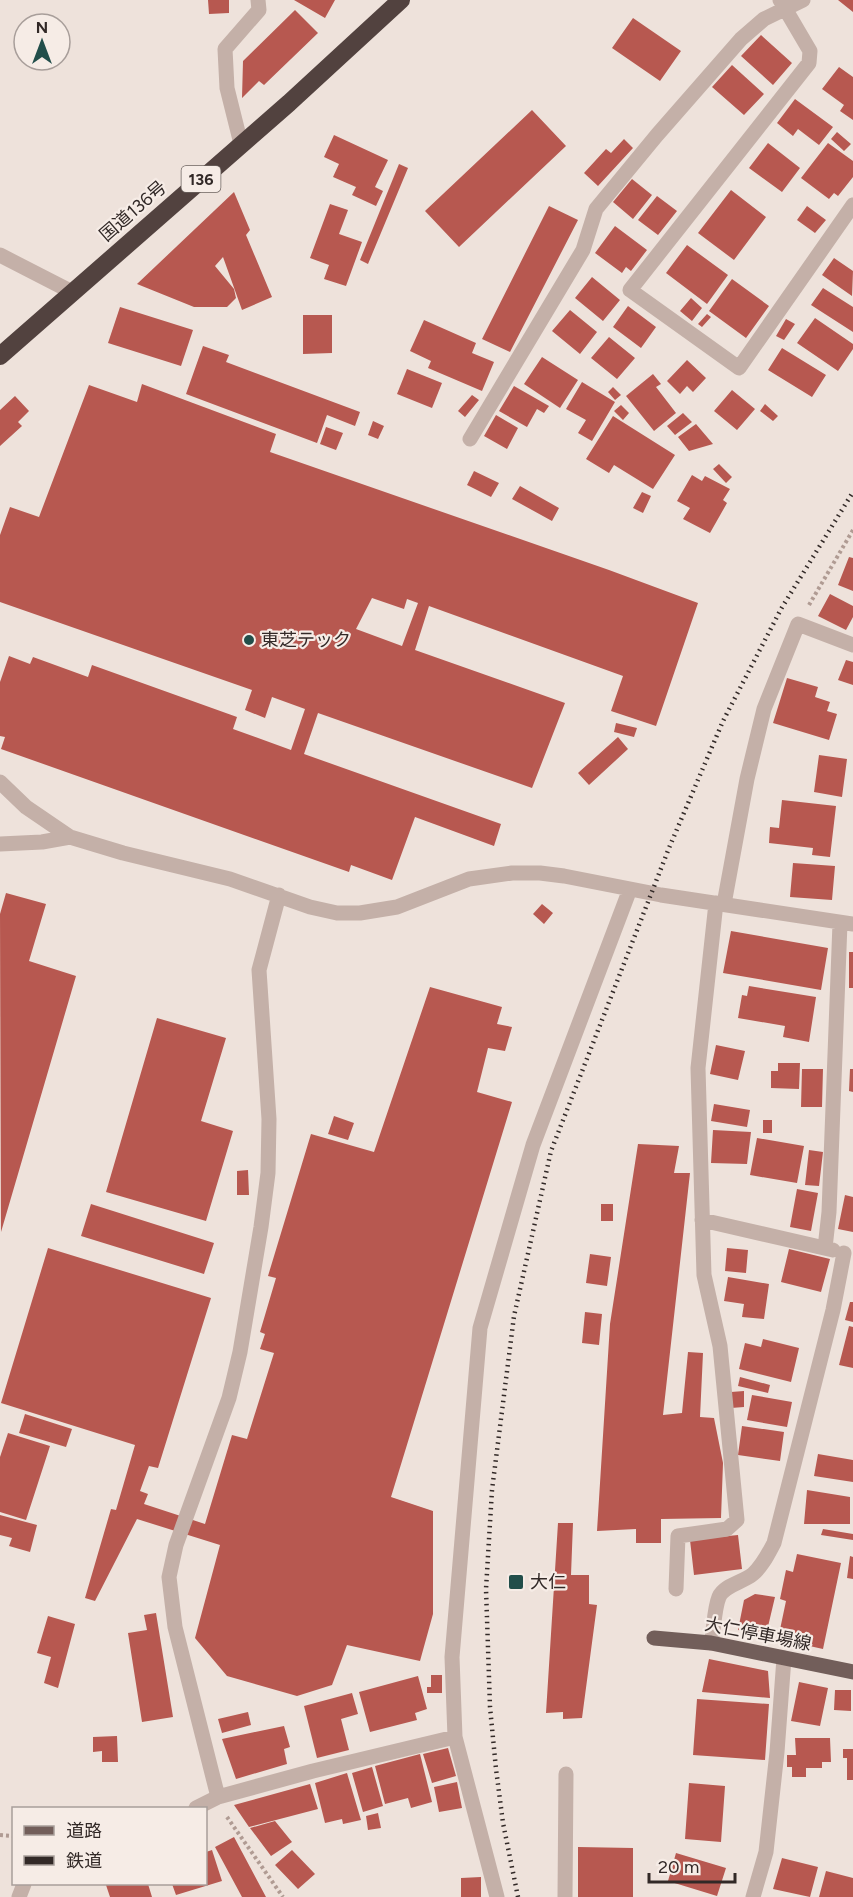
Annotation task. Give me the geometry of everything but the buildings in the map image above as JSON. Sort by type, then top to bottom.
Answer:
[{"type":"highway","name":"国道136号","points":[[0,356],[401,0]]},
{"type":"main road","name":"大仁停車場線","points":[[654,1638],[711,1643],[853,1672]]},
{"type":"street","points":[[241,144],[227,88],[225,49],[259,10],[258,0]]},
{"type":"street","points":[[470,439],[583,250],[596,209],[741,39],[782,5],[803,0]]},
{"type":"street","points":[[782,5],[810,51],[809,63],[630,290],[739,368],[853,205]]},
{"type":"street","points":[[0,255],[72,292]]},
{"type":"street","points":[[676,1589],[678,1536],[727,1529],[737,1520],[720,1346],[704,1275],[702,1220],[698,1068],[720,903],[764,709],[798,624],[853,645]]},
{"type":"street","points":[[0,782],[26,807],[70,837],[123,853],[230,879],[310,907],[337,912],[360,912],[397,907],[469,879],[512,873],[540,873],[630,890],[847,924],[825,1248]]},
{"type":"street","points":[[0,844],[42,842],[70,837]]},
{"type":"street","points":[[497,1897],[455,1737],[452,1657],[480,1328],[533,1145],[630,890]]},
{"type":"street","points":[[218,1797],[176,1627],[169,1577],[176,1545],[228,1398],[240,1352],[261,1227],[268,1173],[269,1119],[259,970],[279,895]]},
{"type":"street","points":[[702,1220],[849,1254],[774,1543],[754,1573],[744,1581],[729,1586],[719,1595],[711,1643]]},
{"type":"street","points":[[753,1897],[766,1852],[784,1658]]},
{"type":"street","points":[[200,1807],[218,1797],[313,1771],[455,1737]]},
{"type":"street","points":[[565,1897],[566,1774]]},
{"type":"path","points":[[798,624],[853,530]]},
{"type":"path","points":[[218,1797],[228,1820],[283,1897]]},
{"type":"railway","points":[[518,1897],[503,1823],[496,1769],[490,1707],[486,1589],[492,1490],[514,1316],[551,1151],[669,848],[723,721],[781,609],[853,492]]},
{"type":"place","name":"東芝テック","points":[[249,640]]},
{"type":"place","name":"大仁","points":[[516,1582]]}]
